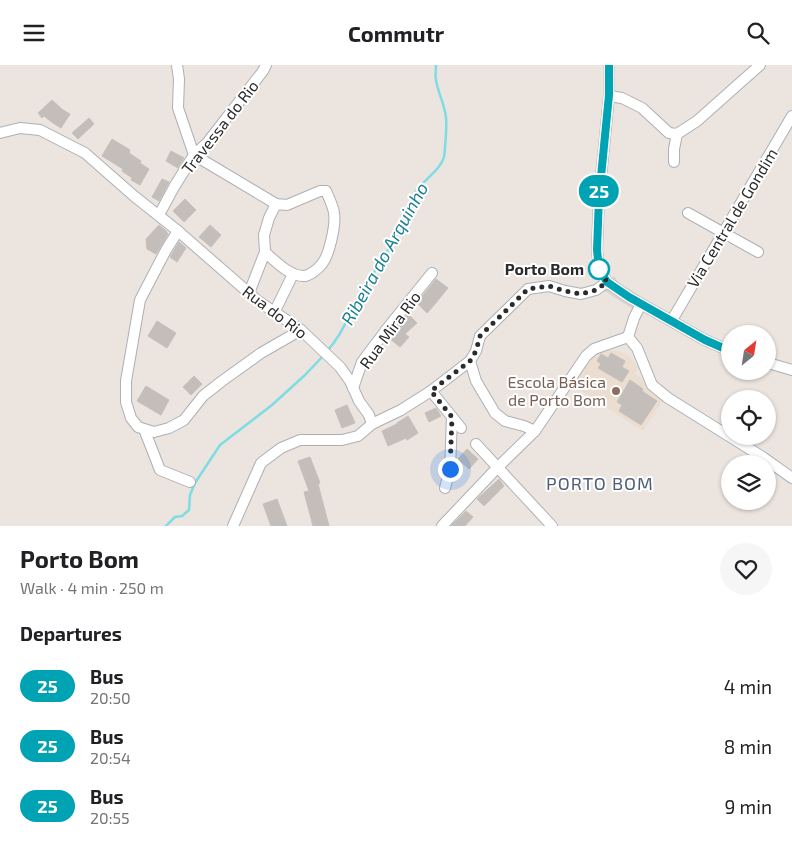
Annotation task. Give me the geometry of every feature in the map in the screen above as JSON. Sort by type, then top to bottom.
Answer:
[{"type":"street","points":[[177,65],[179,79],[178,108],[194,155],[276,204],[287,205],[320,191],[326,191],[334,214],[332,237],[322,265],[305,276],[293,274],[283,268],[266,252]]},
{"type":"street","name":"Travessa do Rio","points":[[159,215],[194,155],[207,143],[266,65]]},
{"type":"street","points":[[610,65],[599,197],[597,250],[599,269],[607,282],[705,340],[721,347]]},
{"type":"street","points":[[609,95],[622,98],[642,108],[669,133],[677,134],[697,121],[760,65]]},
{"type":"street","name":"Via Central de Gondim","points":[[672,320],[792,116]]},
{"type":"street","name":"Rua do Rio","points":[[0,133],[20,128],[40,130],[85,153],[134,197],[178,231],[238,285],[258,301],[302,330],[340,367],[350,381],[372,424]]},
{"type":"street","points":[[674,162],[677,134]]},
{"type":"street","points":[[249,293],[266,252],[264,235],[276,204]]},
{"type":"street","points":[[688,213],[758,252]]},
{"type":"street","points":[[178,231],[140,300],[126,381],[126,402],[131,418],[138,427],[154,431],[169,428],[184,420],[203,396],[222,381],[260,353],[302,330]]},
{"type":"street","name":"Rua Mira Rio","points":[[353,389],[362,362],[432,273]]},
{"type":"street","points":[[275,311],[293,274]]},
{"type":"street","points":[[232,526],[262,463],[281,448],[300,440],[342,440],[358,436],[372,424],[401,410],[431,391],[470,361],[476,351],[480,336],[528,289],[549,286],[581,294],[596,290],[607,282]]},
{"type":"street","points":[[628,337],[641,303]]},
{"type":"street","points":[[442,526],[535,431],[586,356],[594,349],[628,337]]},
{"type":"street","points":[[628,337],[638,348],[652,385],[668,398],[764,458],[792,478]]},
{"type":"street","points":[[470,361],[476,381],[495,413],[505,421],[535,431]]},
{"type":"street","points":[[776,365],[792,370]]},
{"type":"street","points":[[431,391],[461,428]]},
{"type":"street","points":[[445,488],[450,469],[452,417]]},
{"type":"street","points":[[144,429],[160,470],[190,482]]},
{"type":"street","points":[[476,444],[552,526]]},
{"type":"shaded area","points":[[614,276],[619,283],[640,296],[633,309],[603,290]]},
{"type":"shaded area","name":"Escola Básica de Porto Bom","points":[[611,350],[629,356],[638,368],[635,374],[662,401],[643,431],[572,385],[591,358],[599,353]]},
{"type":"building","points":[[52,100],[70,114],[61,128],[44,116],[42,118],[38,113]]},
{"type":"building","points":[[89,118],[94,124],[78,139],[72,133]]},
{"type":"building","points":[[112,139],[130,150],[129,153],[149,169],[140,185],[131,180],[132,178],[122,171],[123,169],[102,156]]},
{"type":"building","points":[[171,151],[184,158],[178,168],[166,161]]},
{"type":"building","points":[[162,179],[169,182],[159,201],[152,197]]},
{"type":"building","points":[[185,199],[196,210],[184,222],[173,211]]},
{"type":"building","points":[[159,225],[168,234],[156,254],[147,249],[146,239]]},
{"type":"building","points":[[210,225],[221,235],[211,247],[199,237]]},
{"type":"building","points":[[179,242],[186,248],[177,262],[170,257]]},
{"type":"building","points":[[436,279],[448,288],[427,313],[417,303]]},
{"type":"building","points":[[408,314],[417,323],[405,334],[409,337],[400,347],[389,338]]},
{"type":"building","points":[[157,321],[176,333],[167,348],[148,336]]},
{"type":"building","points":[[611,353],[625,361],[622,367],[629,371],[622,382],[598,368],[601,364],[597,361],[601,354],[608,358]]},
{"type":"building","points":[[194,376],[202,384],[191,395],[183,387]]},
{"type":"building","points":[[630,380],[657,401],[641,425],[619,411],[622,405],[617,402]]},
{"type":"building","points":[[146,386],[169,400],[161,415],[137,401]]},
{"type":"building","points":[[347,405],[355,423],[342,428],[335,410]]},
{"type":"building","points":[[436,408],[441,416],[429,422],[425,413]]},
{"type":"building","points":[[408,416],[418,433],[407,440],[406,438],[388,446],[382,431]]},
{"type":"building","points":[[467,449],[478,459],[469,469],[458,459]]},
{"type":"building","points":[[310,457],[320,483],[318,484],[329,526],[313,526],[304,492],[309,491],[298,461]]},
{"type":"building","points":[[499,479],[504,486],[484,506],[477,499]]},
{"type":"building","points":[[277,499],[287,526],[271,526],[263,504]]},
{"type":"building","points":[[466,511],[473,517],[465,526],[451,526]]},
{"type":"waterway","name":"Ribeira do Arquinho","points":[[327,351],[340,333],[357,301],[412,212],[413,196],[441,164],[444,157],[446,118],[436,80],[436,65]]},
{"type":"waterway","name":"Ribeira do Arquinho","points":[[166,526],[175,517],[182,516],[189,510],[190,495],[195,483],[220,445],[272,405],[324,355]]},
{"type":"bus line","name":"25","points":[[609,65],[609,95],[599,197],[597,250],[599,269],[607,282],[629,297],[721,348]]},
{"type":"place","name":"Porto Bom","points":[[599,269]]},
{"type":"place","name":"Escola Básica de Porto Bom","points":[[616,391]]},
{"type":"district","name":"PORTO BOM","points":[[600,484]]},
{"type":"route","points":[[450,469],[452,417],[431,391],[470,361],[476,351],[480,336],[528,289],[549,286],[581,294],[596,290],[607,282],[599,269]]}]
